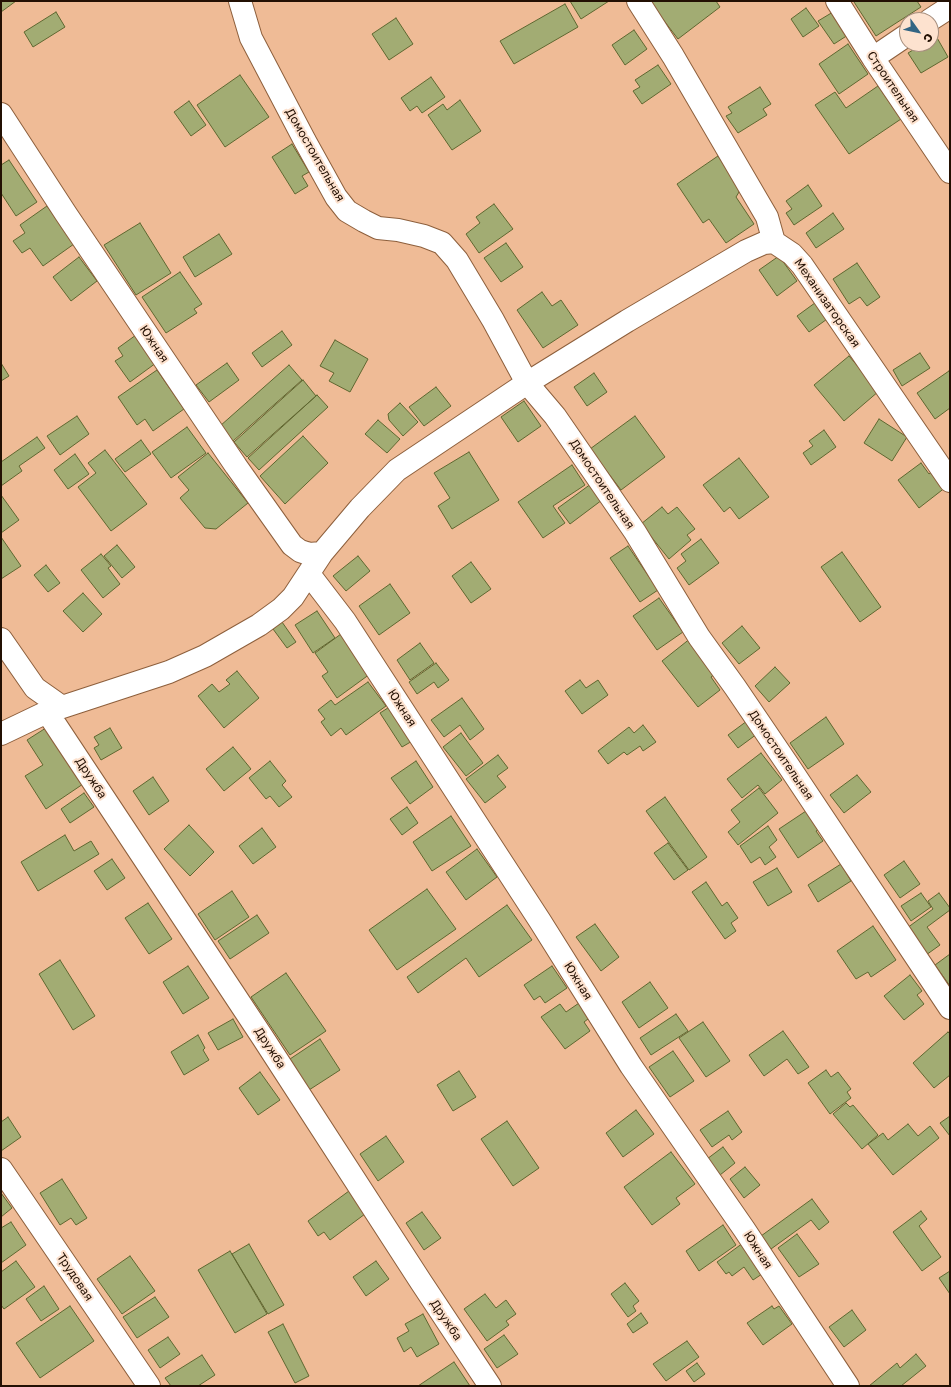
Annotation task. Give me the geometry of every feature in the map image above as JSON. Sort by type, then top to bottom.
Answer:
[{"type":"street","name":"Домостоительная","points":[[240,1],[250,38],[336,197],[347,211],[378,228],[398,230],[424,236],[442,243],[457,260],[493,320],[527,383],[555,416],[635,532],[699,637],[779,752],[950,1008]]},
{"type":"street","points":[[1,734],[54,710],[169,672],[205,656],[259,625],[281,609],[293,597],[322,553],[360,508],[397,470],[527,383],[626,321],[746,251],[764,243],[774,242],[767,217],[673,56],[638,1]]},
{"type":"street","name":"Строительная","points":[[837,1],[873,58],[950,172]]},
{"type":"street","points":[[939,14],[950,7]]},
{"type":"street","points":[[873,58],[899,40]]},
{"type":"street","name":"Южная","points":[[1,114],[66,214],[231,459],[292,545],[300,551],[309,554],[322,553]]},
{"type":"street","name":"Механизаторская","points":[[774,242],[792,254],[802,265],[950,481]]},
{"type":"street","name":"Южная","points":[[309,574],[345,621],[632,1066],[744,1229],[848,1386]]},
{"type":"street","name":"Дружба","points":[[1,639],[35,688],[54,710],[263,1038],[490,1386]]},
{"type":"street","name":"Трудовая","points":[[1,1169],[149,1386]]},
{"type":"building","points":[[1,1],[16,1],[1,12]]},
{"type":"building","points":[[570,1],[609,1],[581,19]]},
{"type":"building","points":[[649,1],[716,1],[720,7],[678,39]]},
{"type":"building","points":[[917,1],[921,7],[913,12],[899,12],[899,21],[876,36],[854,2]]},
{"type":"building","points":[[565,4],[578,27],[514,64],[500,41]]},
{"type":"building","points":[[806,8],[819,26],[803,37],[791,19]]},
{"type":"building","points":[[56,12],[65,27],[33,47],[24,32]]},
{"type":"building","points":[[833,12],[848,35],[834,44],[818,21]]},
{"type":"building","points":[[396,18],[413,44],[389,60],[372,34]]},
{"type":"building","points":[[634,30],[647,49],[625,65],[612,45]]},
{"type":"building","points":[[939,41],[948,57],[921,73],[908,53],[939,52]]},
{"type":"building","points":[[848,44],[868,74],[839,94],[819,64]]},
{"type":"building","points":[[658,65],[671,84],[642,104],[633,91],[640,87],[635,80]]},
{"type":"building","points":[[240,75],[269,117],[225,147],[197,105]]},
{"type":"building","points":[[431,77],[445,97],[422,113],[417,106],[410,111],[401,98]]},
{"type":"building","points":[[878,86],[901,119],[849,154],[815,105],[835,92],[846,108]]},
{"type":"building","points":[[760,87],[771,104],[763,109],[767,115],[738,133],[726,116],[732,113],[728,107]]},
{"type":"building","points":[[460,100],[481,131],[452,150],[428,115],[443,104],[447,110]]},
{"type":"building","points":[[189,101],[206,125],[191,136],[174,112]]},
{"type":"building","points":[[292,144],[309,172],[302,176],[308,186],[295,194],[272,157]]},
{"type":"building","points":[[718,156],[738,186],[739,192],[736,197],[754,224],[726,243],[709,219],[703,223],[677,184]]},
{"type":"building","points":[[9,160],[37,202],[16,216],[1,193],[1,165]]},
{"type":"building","points":[[808,185],[822,206],[794,225],[786,213],[792,209],[786,201]]},
{"type":"building","points":[[494,204],[513,229],[479,253],[466,234],[480,223],[476,217]]},
{"type":"building","points":[[47,206],[74,244],[43,266],[30,248],[22,253],[13,241],[25,233],[20,225]]},
{"type":"building","points":[[833,213],[844,229],[816,248],[806,233]]},
{"type":"building","points":[[140,223],[171,273],[136,295],[104,245]]},
{"type":"building","points":[[219,234],[232,254],[195,277],[183,257]]},
{"type":"building","points":[[506,243],[523,267],[501,282],[484,258]]},
{"type":"building","points":[[779,256],[797,281],[777,296],[759,270]]},
{"type":"building","points":[[79,257],[97,281],[71,301],[53,277]]},
{"type":"building","points":[[857,263],[880,297],[867,306],[860,297],[849,304],[833,279]]},
{"type":"building","points":[[180,272],[202,304],[194,309],[197,313],[166,333],[142,297]]},
{"type":"building","points":[[542,292],[552,306],[561,300],[578,325],[543,348],[517,310]]},
{"type":"building","points":[[819,300],[830,317],[809,332],[797,316]]},
{"type":"building","points":[[282,331],[292,345],[262,367],[252,353]]},
{"type":"building","points":[[136,335],[156,363],[130,382],[115,361],[123,356],[118,348]]},
{"type":"building","points":[[335,340],[368,359],[350,392],[329,381],[334,373],[320,366]]},
{"type":"building","points":[[920,353],[930,368],[902,386],[893,370]]},
{"type":"building","points":[[849,356],[879,391],[844,421],[814,385]]},
{"type":"building","points":[[1,363],[9,376],[1,381]]},
{"type":"building","points":[[227,363],[239,380],[209,402],[196,385]]},
{"type":"building","points":[[289,365],[302,380],[233,441],[220,426]]},
{"type":"building","points":[[157,370],[184,409],[153,431],[145,419],[137,425],[118,397]]},
{"type":"building","points":[[949,371],[950,408],[935,419],[917,393]]},
{"type":"building","points":[[594,373],[607,392],[587,406],[574,387]]},
{"type":"building","points":[[303,380],[316,396],[247,457],[234,442]]},
{"type":"building","points":[[436,387],[451,406],[424,426],[409,407]]},
{"type":"building","points":[[317,395],[328,407],[259,470],[248,458]]},
{"type":"building","points":[[524,401],[541,426],[518,442],[501,417]]},
{"type":"building","points":[[400,403],[418,422],[403,436],[389,420],[388,414]]},
{"type":"building","points":[[77,416],[89,434],[60,455],[47,436]]},
{"type":"building","points":[[635,416],[665,457],[621,490],[590,449]]},
{"type":"building","points":[[879,419],[907,437],[892,461],[864,443]]},
{"type":"building","points":[[378,420],[400,439],[387,453],[365,434]]},
{"type":"building","points":[[187,427],[206,453],[171,478],[152,452]]},
{"type":"building","points":[[824,430],[836,447],[811,465],[803,453],[813,446],[809,441]]},
{"type":"building","points":[[303,436],[328,463],[285,504],[260,476]]},
{"type":"building","points":[[37,437],[45,448],[19,466],[22,471],[1,486],[1,462]]},
{"type":"building","points":[[141,440],[151,454],[125,472],[115,459]]},
{"type":"building","points":[[105,450],[147,504],[111,531],[78,487],[96,473],[88,463]]},
{"type":"building","points":[[469,452],[499,500],[452,529],[438,506],[450,498],[434,473]]},
{"type":"building","points":[[208,453],[248,503],[216,529],[205,528],[180,498],[189,490],[178,477]]},
{"type":"building","points":[[75,454],[89,474],[68,489],[54,470]]},
{"type":"building","points":[[739,458],[769,497],[739,519],[730,507],[724,512],[703,485]]},
{"type":"building","points":[[921,463],[929,474],[934,470],[946,487],[919,508],[898,480]]},
{"type":"building","points":[[572,465],[585,485],[553,506],[565,523],[543,538],[518,502]]},
{"type":"building","points":[[595,481],[606,497],[570,524],[558,508]]},
{"type":"building","points":[[1,495],[19,520],[1,533]]},
{"type":"building","points":[[662,507],[668,514],[677,507],[695,529],[687,535],[691,540],[669,559],[641,524]]},
{"type":"building","points":[[1,537],[21,566],[1,579]]},
{"type":"building","points":[[701,539],[719,563],[689,585],[677,568],[686,561],[681,554]]},
{"type":"building","points":[[117,545],[135,567],[122,578],[104,556]]},
{"type":"building","points":[[628,546],[658,590],[640,602],[610,558]]},
{"type":"building","points":[[842,552],[881,607],[860,622],[821,567]]},
{"type":"building","points":[[101,554],[111,566],[108,568],[120,584],[103,598],[81,570]]},
{"type":"building","points":[[358,556],[370,571],[346,591],[333,576]]},
{"type":"building","points":[[471,562],[491,589],[471,603],[452,576]]},
{"type":"building","points":[[46,565],[60,583],[48,592],[34,575]]},
{"type":"building","points":[[390,584],[410,613],[379,635],[359,606]]},
{"type":"building","points":[[83,593],[102,614],[83,632],[63,611]]},
{"type":"building","points":[[659,598],[683,632],[657,650],[633,616]]},
{"type":"building","points":[[317,611],[335,638],[313,653],[295,625]]},
{"type":"building","points":[[282,622],[296,642],[287,648],[273,629]]},
{"type":"building","points":[[742,626],[760,648],[739,664],[722,643]]},
{"type":"building","points":[[341,634],[370,674],[337,698],[322,676],[328,672],[315,653]]},
{"type":"building","points":[[691,638],[718,672],[711,677],[720,690],[698,707],[662,661]]},
{"type":"building","points":[[420,643],[434,663],[410,680],[397,660]]},
{"type":"building","points":[[436,663],[449,680],[438,688],[434,682],[417,694],[409,682]]},
{"type":"building","points":[[775,667],[790,683],[769,702],[755,686]]},
{"type":"building","points":[[237,671],[259,698],[224,728],[198,696],[212,684],[219,692],[230,684],[226,680]]},
{"type":"building","points":[[580,680],[586,688],[598,680],[608,695],[582,714],[565,691]]},
{"type":"building","points":[[368,682],[386,706],[346,735],[341,728],[331,736],[321,722],[325,719],[318,710],[331,700],[335,705]]},
{"type":"building","points":[[462,698],[484,729],[470,740],[460,725],[444,737],[431,720]]},
{"type":"building","points":[[391,706],[414,740],[402,747],[380,713]]},
{"type":"building","points":[[826,717],[844,744],[808,769],[790,743]]},
{"type":"building","points":[[747,721],[757,734],[738,748],[728,735]]},
{"type":"building","points":[[643,725],[656,742],[643,751],[640,746],[627,755],[624,752],[608,764],[598,751],[629,727],[634,733]]},
{"type":"building","points":[[49,726],[86,782],[46,809],[25,776],[43,765],[27,740]]},
{"type":"building","points":[[110,728],[122,748],[101,760],[94,748],[99,745],[94,737]]},
{"type":"building","points":[[461,733],[483,763],[466,776],[443,747]]},
{"type":"building","points":[[233,747],[251,769],[224,791],[206,769]]},
{"type":"building","points":[[761,753],[782,780],[765,794],[758,785],[742,798],[727,779]]},
{"type":"building","points":[[498,755],[508,768],[497,776],[506,787],[485,803],[466,779]]},
{"type":"building","points":[[270,761],[286,781],[282,785],[292,797],[279,807],[270,796],[266,799],[249,778]]},
{"type":"building","points":[[416,761],[433,787],[410,804],[391,778]]},
{"type":"building","points":[[857,775],[871,792],[844,813],[830,795]]},
{"type":"building","points":[[153,777],[169,801],[149,815],[133,791]]},
{"type":"building","points":[[759,788],[778,813],[738,845],[728,832],[740,822],[731,810]]},
{"type":"building","points":[[84,793],[94,807],[70,823],[61,809]]},
{"type":"building","points":[[665,797],[707,857],[689,870],[646,811]]},
{"type":"building","points":[[407,807],[418,823],[402,835],[390,819]]},
{"type":"building","points":[[809,809],[821,828],[816,831],[823,841],[798,858],[779,829]]},
{"type":"building","points":[[451,816],[471,846],[432,871],[413,842]]},
{"type":"building","points":[[189,825],[214,852],[190,876],[164,849]]},
{"type":"building","points":[[768,826],[777,840],[769,847],[776,857],[765,865],[760,857],[751,863],[740,846]]},
{"type":"building","points":[[262,828],[276,847],[253,864],[239,846]]},
{"type":"building","points":[[65,835],[74,851],[91,841],[99,854],[38,891],[21,862]]},
{"type":"building","points":[[668,843],[688,870],[674,880],[654,853]]},
{"type":"building","points":[[477,849],[497,877],[466,900],[446,872]]},
{"type":"building","points":[[112,859],[125,878],[107,890],[94,871]]},
{"type":"building","points":[[904,861],[920,884],[900,898],[884,875]]},
{"type":"building","points":[[841,864],[851,881],[818,902],[808,885]]},
{"type":"building","points":[[777,868],[792,892],[768,906],[753,882]]},
{"type":"building","points":[[706,882],[722,906],[727,902],[738,918],[731,923],[736,931],[725,939],[692,892]]},
{"type":"building","points":[[427,889],[456,929],[397,970],[369,930]]},
{"type":"building","points":[[232,891],[249,917],[215,940],[198,914]]},
{"type":"building","points":[[921,893],[931,907],[911,921],[901,906]]},
{"type":"building","points":[[939,893],[950,910],[927,927],[940,945],[926,955],[907,928],[933,909],[928,901]]},
{"type":"building","points":[[148,903],[172,939],[149,954],[125,918]]},
{"type":"building","points":[[507,905],[532,940],[479,977],[466,958],[418,993],[407,977]]},
{"type":"building","points":[[257,915],[269,933],[230,959],[218,941]]},
{"type":"building","points":[[595,924],[619,957],[601,971],[576,937]]},
{"type":"building","points":[[873,926],[896,960],[871,977],[868,972],[856,979],[837,951]]},
{"type":"building","points":[[950,954],[950,986],[935,965]]},
{"type":"building","points":[[60,960],[95,1016],[73,1030],[39,974]]},
{"type":"building","points":[[188,966],[209,998],[183,1014],[163,982]]},
{"type":"building","points":[[552,966],[567,988],[545,1003],[540,996],[534,1000],[524,985]]},
{"type":"building","points":[[286,973],[326,1031],[290,1055],[251,997]]},
{"type":"building","points":[[910,975],[922,991],[917,995],[924,1004],[904,1020],[884,996]]},
{"type":"building","points":[[650,982],[668,1008],[639,1028],[622,1002]]},
{"type":"building","points":[[582,1001],[592,1016],[584,1022],[590,1031],[565,1049],[541,1017],[560,1004],[566,1012]]},
{"type":"building","points":[[676,1014],[688,1031],[651,1055],[640,1038]]},
{"type":"building","points":[[233,1019],[243,1037],[218,1050],[208,1033]]},
{"type":"building","points":[[703,1022],[730,1061],[706,1077],[679,1038]]},
{"type":"building","points":[[783,1031],[809,1067],[798,1074],[787,1059],[764,1076],[749,1055]]},
{"type":"building","points":[[948,1032],[950,1034],[950,1075],[934,1088],[913,1063]]},
{"type":"building","points":[[198,1035],[205,1048],[203,1050],[209,1060],[184,1075],[171,1052]]},
{"type":"building","points":[[320,1039],[340,1070],[309,1090],[290,1059]]},
{"type":"building","points":[[673,1051],[694,1081],[670,1097],[649,1067]]},
{"type":"building","points":[[826,1070],[831,1077],[838,1072],[851,1089],[847,1092],[851,1098],[830,1114],[808,1083]]},
{"type":"building","points":[[459,1071],[476,1097],[453,1111],[437,1085]]},
{"type":"building","points":[[260,1072],[280,1100],[258,1115],[239,1088]]},
{"type":"building","points":[[846,1103],[850,1107],[853,1105],[878,1135],[862,1149],[833,1114]]},
{"type":"building","points":[[636,1110],[654,1134],[623,1157],[606,1133]]},
{"type":"building","points":[[728,1111],[742,1132],[732,1140],[729,1135],[712,1147],[700,1130]]},
{"type":"building","points":[[950,1116],[950,1136],[940,1123]]},
{"type":"building","points":[[8,1117],[21,1137],[1,1151],[1,1122]]},
{"type":"building","points":[[507,1121],[539,1168],[513,1186],[481,1139]]},
{"type":"building","points":[[908,1124],[918,1136],[930,1126],[939,1138],[893,1175],[868,1144],[883,1133],[888,1140]]},
{"type":"building","points":[[386,1136],[404,1162],[378,1181],[360,1154]]},
{"type":"building","points":[[723,1147],[735,1163],[720,1175],[707,1159]]},
{"type":"building","points":[[671,1152],[695,1184],[676,1198],[680,1204],[652,1225],[624,1187]]},
{"type":"building","points":[[745,1167],[760,1185],[744,1198],[730,1179]]},
{"type":"building","points":[[62,1179],[87,1218],[76,1225],[71,1218],[60,1225],[40,1193]]},
{"type":"building","points":[[349,1191],[365,1214],[330,1240],[324,1232],[318,1236],[308,1221]]},
{"type":"building","points":[[1,1193],[12,1208],[1,1217]]},
{"type":"building","points":[[812,1199],[829,1222],[819,1230],[811,1220],[771,1249],[761,1236]]},
{"type":"building","points":[[921,1211],[927,1219],[919,1226],[941,1257],[922,1271],[893,1232]]},
{"type":"building","points":[[422,1212],[441,1238],[424,1250],[406,1223]]},
{"type":"building","points":[[11,1222],[26,1245],[1,1263],[1,1228]]},
{"type":"building","points":[[723,1225],[736,1245],[699,1271],[686,1251]]},
{"type":"building","points":[[797,1234],[819,1264],[799,1277],[778,1248]]},
{"type":"building","points":[[743,1243],[765,1272],[753,1280],[744,1267],[732,1276],[729,1272],[726,1274],[717,1262]]},
{"type":"building","points":[[249,1244],[284,1305],[268,1314],[232,1254]]},
{"type":"building","points":[[230,1251],[267,1314],[235,1333],[198,1270]]},
{"type":"building","points":[[130,1256],[155,1291],[122,1314],[97,1279]]},
{"type":"building","points":[[16,1261],[35,1287],[4,1309],[1,1305],[1,1272]]},
{"type":"building","points":[[376,1261],[389,1279],[366,1296],[353,1277]]},
{"type":"building","points":[[950,1271],[950,1294],[939,1278]]},
{"type":"building","points":[[625,1283],[639,1301],[633,1306],[636,1311],[628,1317],[611,1294]]},
{"type":"building","points":[[44,1286],[59,1309],[41,1321],[26,1299]]},
{"type":"building","points":[[485,1294],[496,1308],[506,1300],[516,1314],[506,1321],[509,1325],[487,1341],[464,1309]]},
{"type":"building","points":[[155,1297],[169,1317],[137,1338],[123,1317]]},
{"type":"building","points":[[70,1306],[94,1341],[40,1378],[16,1343]]},
{"type":"building","points":[[772,1306],[774,1309],[779,1306],[792,1324],[763,1345],[747,1323]]},
{"type":"building","points":[[852,1310],[866,1330],[844,1347],[829,1327]]},
{"type":"building","points":[[641,1313],[648,1323],[633,1333],[627,1324]]},
{"type":"building","points":[[423,1314],[439,1344],[417,1357],[411,1347],[404,1352],[397,1338],[409,1331],[405,1324]]},
{"type":"building","points":[[283,1324],[309,1376],[295,1383],[268,1332]]},
{"type":"building","points":[[504,1335],[518,1354],[497,1368],[484,1349]]},
{"type":"building","points":[[168,1337],[180,1354],[160,1368],[148,1350]]},
{"type":"building","points":[[687,1341],[699,1357],[666,1381],[653,1364]]},
{"type":"building","points":[[916,1354],[926,1366],[901,1386],[869,1386],[897,1363],[900,1368]]},
{"type":"building","points":[[202,1355],[215,1375],[198,1386],[171,1386],[165,1378]]},
{"type":"building","points":[[454,1362],[470,1386],[418,1386]]},
{"type":"building","points":[[697,1363],[705,1374],[694,1382],[686,1371]]}]
